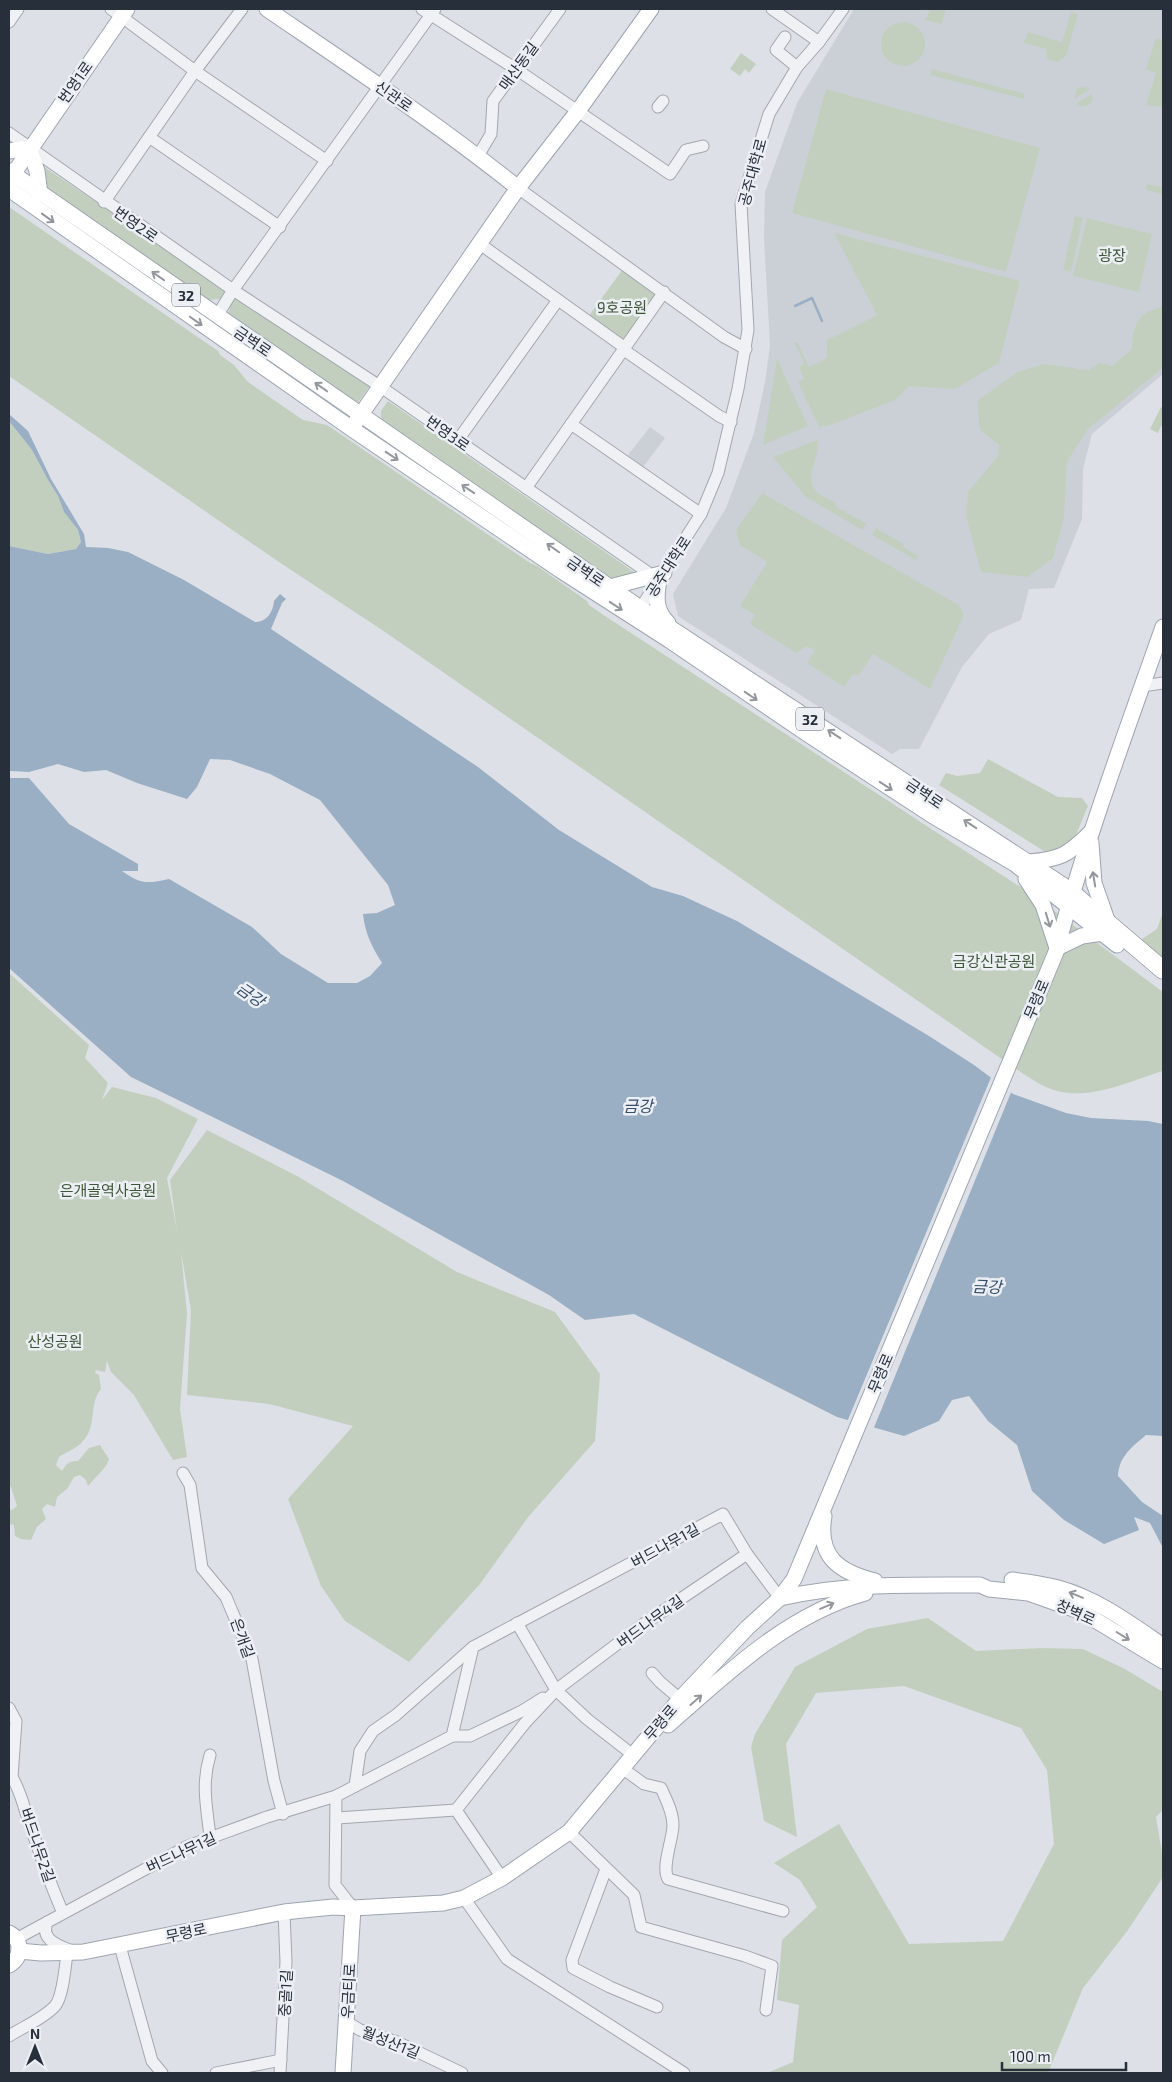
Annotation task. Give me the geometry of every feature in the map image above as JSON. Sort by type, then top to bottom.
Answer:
[{"type":"highway","name":"금벽로","points":[[1106,929],[1163,970]]},
{"type":"highway","name":"금벽로","points":[[1117,945],[1163,982]]},
{"type":"main road","name":"신관로","points":[[267,9],[381,86],[478,156],[518,188]]},
{"type":"main road","points":[[352,428],[518,188],[578,112],[651,9]]},
{"type":"main road","name":"번영1로","points":[[10,175],[120,11]]},
{"type":"main road","points":[[9,151],[29,148],[37,171],[40,194]]},
{"type":"main road","name":"금벽로","points":[[10,175],[610,587],[637,613],[674,630],[1022,863],[1070,898],[1106,929],[1117,945]]},
{"type":"main road","name":"금벽로","points":[[9,189],[352,428],[637,613],[933,816],[1022,863]]},
{"type":"main road","points":[[610,587],[642,577],[659,576],[657,605],[661,616],[674,630]]},
{"type":"main road","name":"무령로","points":[[15,1941],[72,1953],[120,1946],[284,1912],[332,1907],[353,1908],[443,1903],[464,1898],[502,1878],[569,1832],[680,1699],[747,1628],[780,1598],[794,1579],[1056,950],[1091,832],[1163,627]]},
{"type":"main road","points":[[1091,832],[1094,883],[1106,929],[1082,936],[1056,950],[1043,905],[1022,863],[1057,858],[1072,851],[1091,832]]},
{"type":"main road","points":[[827,1500],[823,1526],[825,1546],[836,1565],[854,1576],[890,1586]]},
{"type":"main road","name":"창벽로","points":[[980,1585],[988,1580],[1007,1579],[1059,1589],[1088,1600],[1116,1615],[1163,1646]]},
{"type":"main road","name":"창벽로","points":[[780,1598],[810,1592],[864,1586],[980,1585],[989,1589],[1028,1593],[1082,1612],[1163,1661]]},
{"type":"main road","points":[[632,1755],[736,1666],[799,1619],[842,1600],[890,1586]]},
{"type":"main road","name":"우금티로","points":[[343,2073],[353,1908]]},
{"type":"main road","points":[[9,1965],[17,1957],[15,1941]]},
{"type":"street","points":[[9,22],[18,9]]},
{"type":"street","name":"번영2로","points":[[233,290],[104,202],[195,71],[242,9]]},
{"type":"street","name":"매산동길","points":[[478,156],[490,134],[492,101],[560,9]]},
{"type":"street","points":[[772,9],[819,42]]},
{"type":"street","name":"공주대학로","points":[[637,613],[659,576],[701,514],[718,473],[746,349],[748,330],[741,204],[769,114],[797,67],[819,42],[843,9]]},
{"type":"street","name":"번영1로","points":[[120,11],[195,71]]},
{"type":"street","points":[[217,316],[233,290],[381,86],[429,11],[670,174],[686,150],[703,146]]},
{"type":"street","points":[[788,19],[774,53],[797,67]]},
{"type":"street","points":[[195,71],[326,161]]},
{"type":"street","points":[[9,133],[104,202]]},
{"type":"street","points":[[149,137],[280,226]]},
{"type":"street","points":[[518,188],[724,337],[746,349]]},
{"type":"street","points":[[480,244],[621,345],[624,350],[730,422]]},
{"type":"street","name":"번영3로","points":[[233,290],[381,387],[526,488],[659,576]]},
{"type":"street","points":[[526,488],[664,292]]},
{"type":"street","points":[[458,440],[558,300]]},
{"type":"street","points":[[571,424],[701,514]]},
{"type":"street","points":[[1142,686],[1163,683]]},
{"type":"street","name":"은개길","points":[[183,1473],[190,1485],[202,1568],[226,1597],[252,1659],[274,1781],[283,1814]]},
{"type":"street","name":"버드나무1길","points":[[355,1786],[360,1751],[373,1731],[396,1716],[473,1648],[517,1622],[594,1584],[723,1514],[747,1554],[780,1598]]},
{"type":"street","name":"버드나무4길","points":[[456,1810],[525,1723],[556,1690],[645,1622],[747,1554]]},
{"type":"street","points":[[517,1622],[556,1690],[587,1719],[632,1755]]},
{"type":"street","points":[[473,1648],[452,1736],[470,1736],[522,1711],[556,1690]]},
{"type":"street","points":[[652,1673],[680,1699]]},
{"type":"street","points":[[9,1708],[16,1721],[10,1777]]},
{"type":"street","name":"버드나무1길","points":[[15,1941],[135,1874],[210,1837],[336,1796],[452,1736]]},
{"type":"street","points":[[210,1755],[204,1773],[204,1792],[210,1837]]},
{"type":"street","points":[[622,1768],[644,1784],[661,1788],[670,1807],[673,1824],[666,1869],[668,1879],[783,1911]]},
{"type":"street","name":"버드나무2길","points":[[10,1777],[19,1789],[29,1823],[63,1913]]},
{"type":"street","points":[[336,1796],[335,1885],[353,1908]]},
{"type":"street","points":[[337,1818],[456,1810],[502,1878]]},
{"type":"street","points":[[569,1832],[634,1895],[641,1927],[745,1956],[772,1966],[766,2010]]},
{"type":"street","points":[[606,1869],[572,1960],[573,1968],[610,1987],[657,2007]]},
{"type":"street","points":[[464,1898],[507,1959],[684,2073]]},
{"type":"street","name":"중골1길","points":[[280,2073],[286,1962],[284,1912]]},
{"type":"street","points":[[9,2036],[56,2006],[72,1953],[46,1936],[44,1928],[47,1922]]},
{"type":"street","points":[[120,1946],[152,2061],[162,2073]]},
{"type":"street","name":"월성산1길","points":[[347,2022],[360,2030],[397,2042],[462,2073]]},
{"type":"street","points":[[216,2073],[281,2060]]},
{"type":"shaded area","points":[[854,9],[1163,9],[1163,374],[1092,434],[1083,469],[1082,519],[1054,588],[1029,589],[1021,620],[989,634],[962,667],[919,749],[900,749],[892,754],[678,616],[673,594],[726,508],[754,433],[765,382],[770,345],[764,238],[765,192],[797,103]]},
{"type":"shaded area","points":[[650,427],[665,438],[643,467],[628,455]]},
{"type":"green space","points":[[931,9],[946,11],[941,24],[925,20]]},
{"type":"green space","points":[[1071,12],[1078,14],[1066,56],[1058,62],[1047,59],[1046,49],[1024,43],[1028,32],[1062,42]]},
{"type":"green space","points":[[903,22],[915,26],[921,32],[925,44],[921,56],[915,62],[903,66],[891,62],[885,56],[881,44],[885,32],[891,26]]},
{"type":"green space","points":[[1156,38],[1163,40],[1163,107],[1146,105],[1156,73],[1146,69]]},
{"type":"green space","points":[[741,53],[756,64],[749,73],[745,69],[740,76],[730,69]]},
{"type":"green space","points":[[932,69],[1025,94],[1024,99],[930,75]]},
{"type":"green space","points":[[1082,87],[1090,89],[1074,99],[1077,89]]},
{"type":"green space","points":[[826,89],[1040,148],[1006,272],[792,213]]},
{"type":"green space","points":[[1092,94],[1092,102],[1088,105],[1076,104]]},
{"type":"green space","points":[[44,167],[224,288],[224,293],[220,299],[207,300],[44,189],[39,174]]},
{"type":"green space","points":[[1147,184],[1163,187],[1163,194],[1146,190]]},
{"type":"green space","name":"금강신관공원","points":[[9,207],[218,351],[220,355],[234,365],[248,382],[303,420],[327,425],[537,566],[605,616],[1037,898],[1163,992],[1163,1071],[1111,1088],[1084,1093],[1057,1091],[1033,1080],[385,632],[276,560],[9,376]]},
{"type":"green space","points":[[1075,216],[1083,218],[1071,272],[1063,270]]},
{"type":"green space","name":"광장","points":[[1087,218],[1152,234],[1139,292],[1073,276]]},
{"type":"green space","points":[[834,233],[1020,281],[999,363],[955,389],[909,386],[895,400],[825,427],[824,425],[819,427],[798,382],[804,379],[799,367],[805,364],[794,343],[797,342],[809,367],[827,358],[827,340],[877,315]]},
{"type":"green space","name":"9호공원","points":[[623,269],[658,295],[621,345],[586,320]]},
{"type":"green space","points":[[233,297],[369,387],[357,404],[227,318]]},
{"type":"green space","points":[[1163,303],[1163,368],[1088,429],[1067,462],[1064,518],[1053,558],[1028,577],[981,572],[966,516],[968,492],[998,456],[999,445],[980,430],[977,401],[1017,372],[1044,364],[1088,370],[1099,363],[1112,366],[1132,349],[1136,324],[1142,316]]},
{"type":"green space","points":[[777,359],[808,426],[763,445]]},
{"type":"green space","points":[[388,401],[634,572],[614,581],[381,421],[381,411]]},
{"type":"green space","points":[[1161,407],[1163,408],[1163,426],[1161,426],[1158,433],[1150,429]]},
{"type":"green space","points":[[9,421],[32,450],[58,496],[64,512],[78,530],[81,542],[76,549],[48,554],[9,546]]},
{"type":"green space","points":[[817,440],[817,454],[811,481],[813,487],[818,493],[836,503],[835,506],[867,524],[862,530],[806,497],[773,457]]},
{"type":"green space","points":[[762,493],[959,605],[964,615],[930,689],[873,654],[858,676],[853,674],[844,687],[807,663],[815,650],[806,646],[796,653],[750,624],[755,615],[740,606],[767,562],[740,545],[736,530]]},
{"type":"green space","points":[[876,528],[904,544],[903,547],[918,556],[916,560],[872,535]]},
{"type":"green space","points":[[988,759],[1058,797],[1082,798],[1088,806],[1073,842],[1063,851],[1047,853],[939,785],[946,773],[957,776],[980,773]]},
{"type":"green space","points":[[1163,912],[1163,961],[1149,949],[1142,939],[1157,929]]},
{"type":"green space","points":[[9,973],[89,1045],[85,1058],[108,1083],[102,1100],[112,1087],[156,1098],[198,1119],[167,1178],[177,1231],[170,1180],[207,1130],[297,1176],[457,1272],[555,1312],[600,1374],[595,1441],[529,1516],[480,1584],[409,1662],[345,1621],[321,1586],[288,1499],[353,1426],[269,1404],[187,1395],[191,1310],[181,1252],[187,1314],[180,1409],[187,1457],[173,1460],[134,1395],[111,1372],[107,1361],[105,1372],[96,1370],[95,1373],[99,1375],[101,1389],[95,1402],[90,1430],[77,1447],[59,1457],[56,1465],[62,1471],[68,1463],[78,1461],[89,1448],[100,1445],[109,1459],[106,1466],[88,1486],[86,1480],[80,1475],[74,1477],[67,1489],[57,1497],[55,1507],[47,1504],[42,1509],[46,1519],[37,1527],[31,1540],[15,1536],[14,1525],[9,1524],[9,1509],[12,1510],[17,1506],[9,1485]]},
{"type":"green space","points":[[928,1618],[976,1651],[1041,1648],[1083,1649],[1125,1669],[1163,1692],[1163,1810],[1156,1817],[1163,1859],[1163,1877],[1128,1930],[1083,1988],[1048,2073],[767,2073],[793,2062],[799,2005],[777,2000],[782,1940],[817,1907],[800,1880],[774,1863],[839,1824],[909,1944],[1003,1941],[1054,1844],[1047,1770],[1021,1728],[904,1686],[816,1693],[786,1744],[797,1837],[764,1821],[751,1747],[755,1734],[795,1667],[867,1629]]},
{"type":"water","name":"금강","points":[[9,414],[28,431],[51,479],[84,534],[86,547],[108,548],[128,552],[184,580],[255,622],[259,622],[269,616],[274,601],[280,594],[286,599],[282,603],[271,629],[478,767],[559,830],[652,887],[683,896],[737,921],[929,1036],[974,1065],[1013,1094],[1066,1113],[1091,1118],[1148,1121],[1163,1124],[1163,1436],[1146,1435],[1127,1452],[1121,1463],[1118,1476],[1142,1502],[1163,1516],[1163,1548],[1150,1523],[1134,1517],[1139,1530],[1104,1544],[1064,1520],[1032,1491],[1017,1445],[988,1421],[969,1396],[952,1400],[939,1421],[904,1436],[837,1417],[634,1314],[585,1320],[549,1295],[343,1181],[131,1077],[9,968],[9,778],[29,778],[69,824],[138,864],[138,871],[122,871],[128,875],[144,882],[169,879],[252,927],[281,954],[328,983],[357,983],[370,976],[382,963],[370,940],[363,914],[377,913],[395,905],[388,885],[320,800],[270,774],[230,760],[210,759],[197,787],[187,799],[137,783],[106,770],[84,772],[58,764],[29,772],[10,771],[9,777],[9,546],[48,554],[76,549],[81,542],[78,530],[64,512],[58,496],[32,450],[9,421]]},
{"type":"pier","points":[[992,1075],[1012,1090],[873,1430],[847,1422]]},
{"type":"waterway","points":[[795,306],[812,298],[822,321]]},
{"type":"park label","name":"은개골역사공원","points":[[108,1190]]},
{"type":"park label","name":"산성공원","points":[[55,1341]]}]
